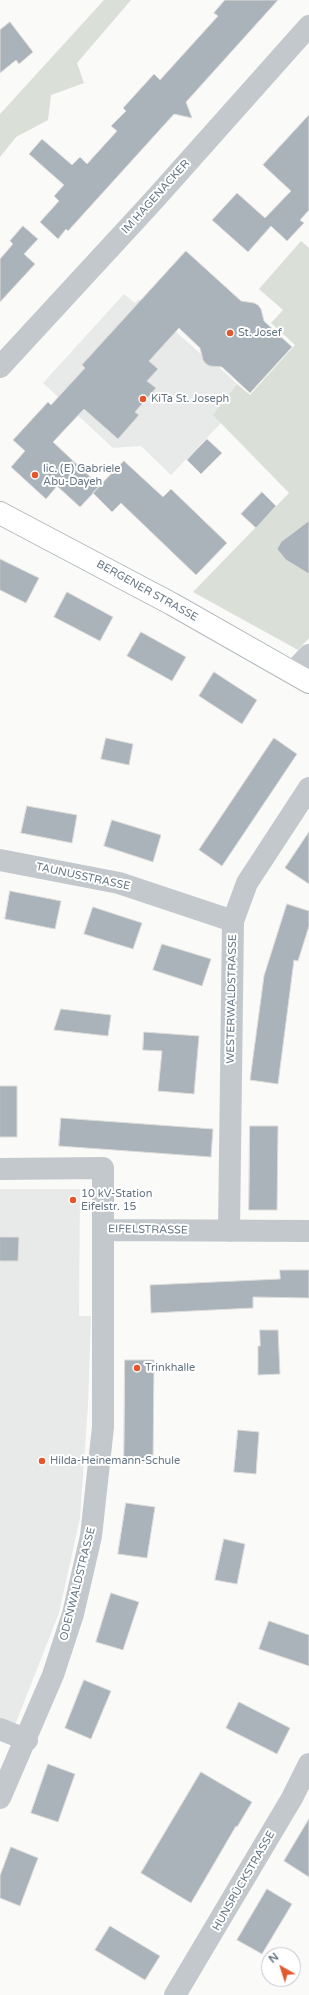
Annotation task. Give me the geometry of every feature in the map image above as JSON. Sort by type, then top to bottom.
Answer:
[{"type":"street","name":"IM HAGENACKER","points":[[0,367],[154,200],[309,26]]},
{"type":"street","name":"BERGENER STRASSE","points":[[0,513],[165,600],[301,677],[309,655]]},
{"type":"street","name":"WESTERWALDSTRASSE","points":[[229,1230],[233,921],[247,883],[309,788]]},
{"type":"street","name":"TAUNUSSTRASSE","points":[[0,860],[118,883],[233,921]]},
{"type":"street","name":"EIFELSTRASSE","points":[[0,1169],[103,1168],[103,1230],[309,1231]]},
{"type":"street","name":"ODENWALDSTRASSE","points":[[0,1798],[27,1740],[53,1675],[71,1620],[91,1536],[103,1427],[103,1230]]},
{"type":"street","points":[[0,1730],[27,1740]]},
{"type":"street","name":"HUNSRÜCKSTRASSE","points":[[175,1995],[292,1798],[309,1764]]},
{"type":"shaded area","points":[[104,0],[131,0],[77,63],[84,83],[51,95],[48,120],[16,137],[0,157],[0,114]]},
{"type":"shaded area","points":[[301,241],[309,248],[309,638],[298,650],[193,592],[289,493],[213,415],[237,384],[250,395],[295,345],[271,323],[283,310],[259,289]]},
{"type":"shaded area","name":"KiTa St. Joseph","points":[[124,294],[135,303],[139,299],[202,355],[206,364],[210,366],[218,366],[237,384],[214,415],[221,423],[171,475],[141,446],[113,448],[43,383]]},
{"type":"shaded area","name":"Hilda-Heinemann-Schule","points":[[0,1189],[80,1189],[79,1316],[91,1316],[88,1405],[80,1518],[59,1613],[15,1725],[0,1719]]},
{"type":"building","points":[[225,0],[278,0],[186,102],[192,118],[174,114],[68,231],[66,229],[58,239],[40,222],[59,201],[54,196],[64,185],[29,154],[42,139],[72,165],[80,157],[87,164],[117,131],[111,126],[126,111],[123,108],[154,74],[160,80],[218,16],[214,13]]},
{"type":"building","points":[[10,22],[33,52],[19,64],[16,60],[0,73],[0,30]]},
{"type":"building","points":[[309,115],[309,210],[300,220],[304,223],[287,241],[271,226],[248,252],[212,220],[237,193],[265,218],[291,191],[263,165]]},
{"type":"building","points":[[23,226],[38,239],[24,254],[35,264],[0,302],[0,259],[13,244],[10,241]]},
{"type":"building","points":[[186,251],[241,301],[258,305],[261,309],[264,321],[292,347],[250,393],[222,367],[210,366],[206,364],[203,360],[200,348],[179,328],[149,361],[158,369],[147,381],[156,388],[135,412],[139,415],[118,439],[84,409],[53,442],[100,486],[80,507],[57,486],[46,499],[11,467],[25,451],[13,440],[48,402],[51,405],[85,368],[82,365]]},
{"type":"building","points":[[207,439],[222,453],[201,474],[187,460]]},
{"type":"building","points":[[124,461],[163,497],[171,489],[227,543],[196,575],[121,503],[112,512],[93,493]]},
{"type":"building","points":[[262,492],[276,506],[256,528],[241,514]]},
{"type":"building","points":[[309,521],[309,574],[286,560],[277,549],[281,542]]},
{"type":"building","points":[[0,559],[39,578],[26,603],[0,590]]},
{"type":"building","points":[[67,592],[113,617],[100,641],[54,617]]},
{"type":"building","points":[[141,632],[186,657],[172,681],[127,656]]},
{"type":"building","points":[[214,672],[257,700],[242,724],[199,696]]},
{"type":"building","points":[[106,738],[133,744],[129,765],[101,759]]},
{"type":"building","points":[[274,738],[297,754],[222,866],[199,850]]},
{"type":"building","points":[[27,806],[77,815],[72,843],[21,833]]},
{"type":"building","points":[[112,820],[161,835],[153,862],[104,846]]},
{"type":"building","points":[[309,832],[309,884],[285,868]]},
{"type":"building","points":[[10,891],[61,901],[55,929],[5,919]]},
{"type":"building","points":[[287,904],[309,911],[309,926],[298,961],[294,960],[278,1084],[250,1080],[264,976]]},
{"type":"building","points":[[93,907],[142,923],[133,949],[84,934]]},
{"type":"building","points":[[162,944],[211,959],[202,986],[153,970]]},
{"type":"building","points":[[61,1009],[111,1015],[108,1036],[54,1030]]},
{"type":"building","points":[[144,1032],[199,1036],[194,1094],[158,1091],[162,1051],[143,1050]]},
{"type":"building","points":[[0,1086],[17,1086],[17,1137],[0,1137]]},
{"type":"building","points":[[61,1118],[213,1129],[211,1157],[59,1146]]},
{"type":"building","points":[[250,1126],[278,1126],[277,1210],[249,1210]]},
{"type":"building","points":[[0,1237],[19,1237],[18,1261],[0,1261]]},
{"type":"building","points":[[280,1270],[309,1270],[309,1298],[253,1297],[253,1308],[151,1313],[150,1285],[280,1279]]},
{"type":"building","points":[[260,1330],[278,1330],[280,1374],[258,1375],[258,1346],[260,1346]]},
{"type":"building","points":[[125,1360],[154,1360],[153,1463],[124,1463]]},
{"type":"building","points":[[238,1430],[259,1432],[256,1474],[234,1472]]},
{"type":"building","points":[[126,1503],[155,1507],[147,1558],[118,1554]]},
{"type":"building","points":[[224,1539],[245,1544],[237,1584],[215,1580]]},
{"type":"building","points":[[111,1593],[139,1602],[123,1650],[96,1642]]},
{"type":"building","points":[[269,1621],[309,1635],[309,1666],[259,1649]]},
{"type":"building","points":[[84,1680],[111,1691],[91,1739],[65,1728]]},
{"type":"building","points":[[239,1702],[290,1728],[277,1754],[226,1728]]},
{"type":"building","points":[[48,1764],[75,1774],[58,1822],[31,1813]]},
{"type":"building","points":[[201,1772],[252,1802],[237,1827],[236,1826],[191,1903],[141,1873]]},
{"type":"building","points":[[309,1819],[309,1877],[284,1861]]},
{"type":"building","points":[[11,1847],[38,1858],[20,1906],[0,1898],[0,1876]]},
{"type":"building","points":[[267,1889],[292,1904],[266,1947],[261,1947],[261,1953],[237,1940]]},
{"type":"building","points":[[110,1926],[160,1956],[145,1980],[95,1950]]},
{"type":"place","name":"St. Josef","points":[[230,333]]},
{"type":"place","name":"KiTa St. Joseph","points":[[143,399]]},
{"type":"place","name":"lic. (E) Gabriele Abu-Dayeh","points":[[35,475]]},
{"type":"place","name":"10 kV-Station Eifelstr. 15","points":[[73,1200]]},
{"type":"place","name":"Trinkhalle","points":[[137,1368]]},
{"type":"place","name":"Hilda-Heinemann-Schule","points":[[42,1461]]}]
